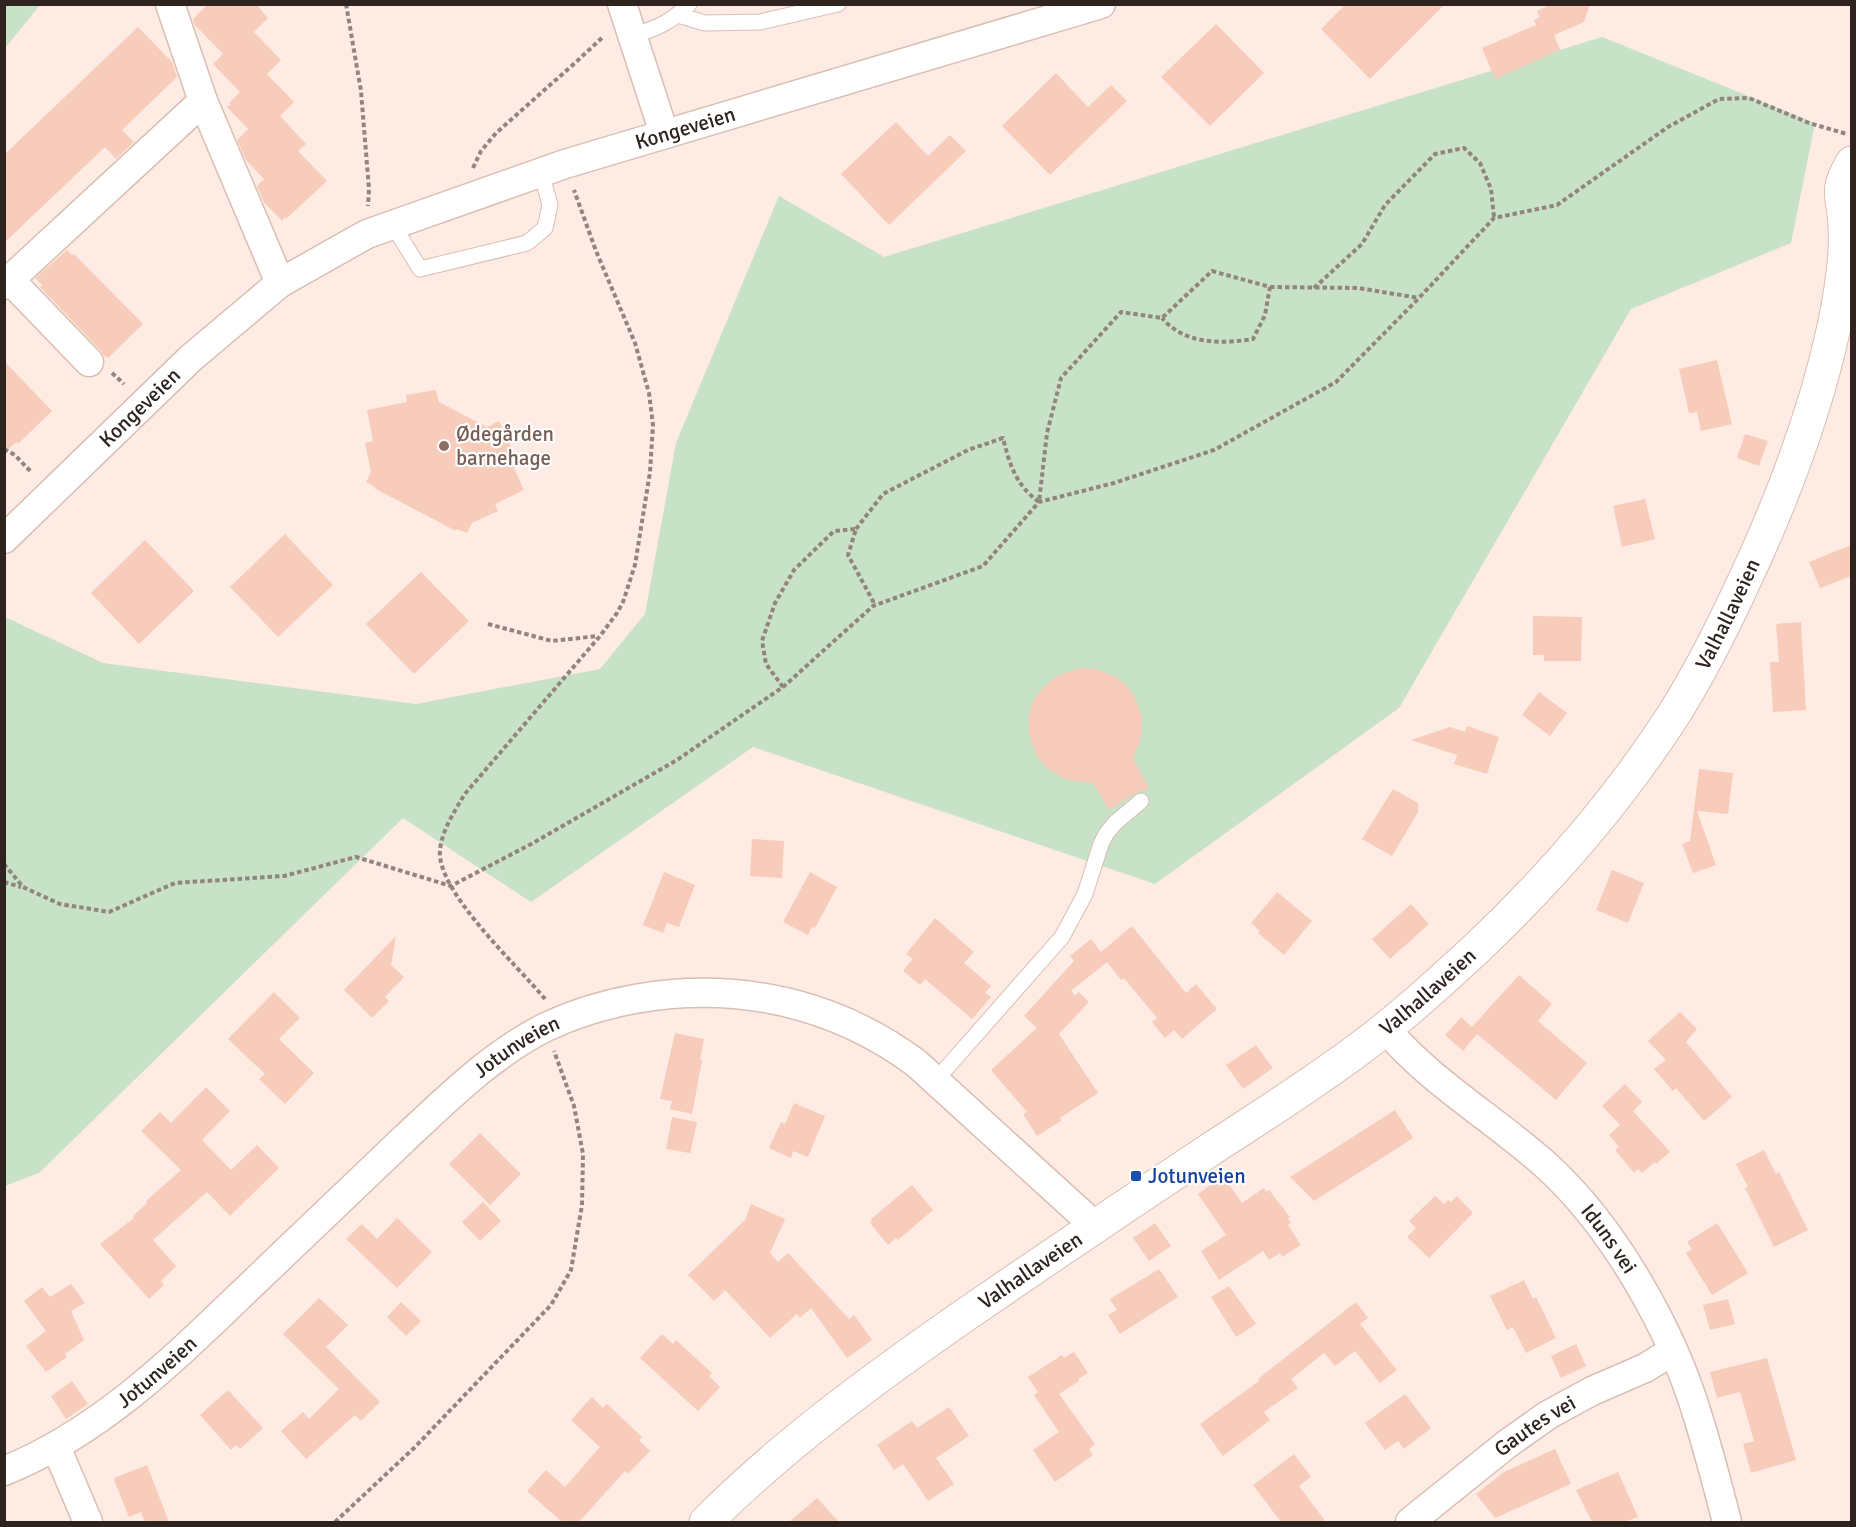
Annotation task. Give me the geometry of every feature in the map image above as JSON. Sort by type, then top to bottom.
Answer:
[{"type":"street","points":[[170,4],[203,100],[280,283]]},
{"type":"street","name":"Kongeveien","points":[[4,539],[191,358],[280,283],[380,229],[553,168],[664,133],[1101,4]]},
{"type":"street","points":[[626,19],[664,133]]},
{"type":"street","points":[[89,362],[7,283],[203,100]]},
{"type":"street","name":"Valhallaveien","points":[[706,1522],[769,1464],[830,1413],[913,1352],[1095,1226],[1297,1092],[1386,1029],[1505,921],[1561,862],[1633,774],[1693,681],[1726,620],[1783,496],[1828,354],[1835,323],[1848,218],[1840,192],[1851,163]]},
{"type":"street","name":"Jotunveien","points":[[4,1471],[56,1447],[114,1409],[164,1368],[460,1087],[509,1049],[553,1024],[617,1003],[655,996],[701,993],[758,996],[803,1006],[850,1023],[896,1048],[936,1080],[1095,1226]]},
{"type":"street","name":"Iduns vei","points":[[1386,1029],[1417,1062],[1540,1160],[1587,1207],[1620,1254],[1637,1281],[1673,1351],[1698,1416],[1727,1522]]},
{"type":"street","name":"Gautes vei","points":[[1410,1522],[1502,1448],[1548,1415],[1593,1391],[1645,1368],[1673,1351]]},
{"type":"street","points":[[56,1447],[88,1522]]},
{"type":"lane","points":[[626,19],[664,25],[683,10],[705,23],[760,22],[838,4]]},
{"type":"lane","points":[[380,229],[420,269],[527,243],[545,228],[550,205],[553,168]]},
{"type":"lane","points":[[936,1080],[1062,937],[1085,894],[1106,834],[1115,823],[1141,801]]},
{"type":"path","points":[[346,4],[362,91],[369,189],[380,229]]},
{"type":"path","points":[[468,198],[471,173],[481,151],[496,133],[626,19]]},
{"type":"path","points":[[1039,502],[1114,483],[1214,450],[1336,382],[1494,218],[1557,205],[1668,127],[1719,99],[1749,98],[1809,123],[1851,135]]},
{"type":"path","points":[[1314,288],[1362,244],[1385,205],[1435,154],[1464,148],[1480,163],[1491,189],[1494,218]]},
{"type":"path","points":[[335,1522],[414,1448],[551,1305],[571,1269],[582,1205],[583,1154],[574,1106],[553,1024],[524,975],[476,922],[451,886],[440,861],[440,849],[449,823],[464,795],[600,636],[623,602],[632,575],[650,472],[653,425],[649,393],[635,343],[596,250],[553,168]]},
{"type":"path","points":[[1162,318],[1212,271],[1270,287],[1358,288],[1419,298]]},
{"type":"path","points":[[4,882],[23,887],[60,904],[109,912],[175,884],[284,876],[356,856],[451,886],[533,843],[677,760],[783,687],[873,606],[983,566],[1039,502],[1047,433],[1061,378],[1121,312],[1162,318],[1171,329],[1202,340],[1227,343],[1254,339],[1265,315],[1270,287]]},
{"type":"path","points":[[89,362],[104,365],[144,403]]},
{"type":"path","points":[[873,606],[873,601],[848,555],[856,530],[883,494],[968,450],[1003,438],[1009,462],[1025,491],[1039,502]]},
{"type":"path","points":[[4,449],[15,456],[52,493]]},
{"type":"path","points":[[783,687],[766,664],[762,641],[775,603],[794,570],[834,531],[856,530]]},
{"type":"path","points":[[488,624],[552,641],[600,636]]},
{"type":"path","points":[[4,864],[23,887]]},
{"type":"green space","points":[[4,5],[40,5],[5,48]]},
{"type":"green space","points":[[1602,37],[1815,123],[1791,243],[1631,309],[1399,708],[1155,884],[753,747],[531,902],[403,818],[39,1173],[5,1186],[5,617],[103,663],[416,704],[600,669],[645,614],[676,443],[779,196],[884,257]]},
{"type":"building","points":[[208,4],[256,4],[268,18],[254,32],[281,60],[267,74],[294,102],[280,116],[306,144],[298,151],[327,181],[282,221],[264,202],[257,186],[264,179],[246,160],[237,140],[248,129],[227,107],[240,92],[213,64],[223,54],[194,24],[193,19]]},
{"type":"building","points":[[1346,4],[1445,4],[1370,79],[1321,29]]},
{"type":"building","points":[[1552,4],[1590,4],[1584,22],[1554,35],[1560,50],[1495,79],[1482,48],[1536,25],[1534,20],[1540,17],[1537,11]]},
{"type":"building","points":[[1216,24],[1264,73],[1210,126],[1161,77]]},
{"type":"building","points":[[138,27],[172,62],[177,77],[122,130],[134,142],[116,159],[105,147],[4,243],[4,155]]},
{"type":"building","points":[[1056,73],[1088,107],[1111,85],[1127,101],[1050,175],[1002,126]]},
{"type":"building","points":[[896,122],[928,156],[950,135],[966,151],[889,225],[841,174]]},
{"type":"building","points":[[67,250],[72,255],[74,254],[143,324],[108,358],[40,287],[42,285],[35,278]]},
{"type":"building","points":[[1717,360],[1732,424],[1701,431],[1697,412],[1689,413],[1679,369]]},
{"type":"building","points":[[4,361],[52,411],[18,444],[16,442],[4,453]]},
{"type":"building","points":[[436,390],[439,402],[487,427],[499,421],[513,450],[507,453],[524,490],[495,504],[498,511],[472,523],[467,533],[457,529],[456,531],[366,482],[371,472],[365,443],[373,441],[367,410],[407,402],[406,395]]},
{"type":"building","points":[[1745,434],[1768,441],[1759,466],[1737,458]]},
{"type":"building","points":[[1645,499],[1655,539],[1622,547],[1613,506]]},
{"type":"building","points":[[285,534],[333,585],[278,637],[230,587]]},
{"type":"building","points":[[145,540],[194,591],[139,644],[91,593]]},
{"type":"building","points":[[1851,545],[1851,576],[1820,588],[1809,562]]},
{"type":"building","points":[[421,572],[469,621],[414,674],[366,624]]},
{"type":"building","points":[[1533,616],[1582,617],[1581,661],[1544,661],[1544,655],[1533,655]]},
{"type":"building","points":[[1801,622],[1806,710],[1773,712],[1770,662],[1779,662],[1776,624]]},
{"type":"building","points":[[1080,668],[1096,669],[1116,677],[1134,696],[1142,716],[1141,739],[1133,758],[1149,788],[1135,793],[1109,810],[1093,783],[1068,780],[1047,768],[1037,756],[1029,734],[1029,714],[1040,691],[1058,675]]},
{"type":"building","points":[[1539,692],[1567,713],[1550,736],[1522,715]]},
{"type":"building","points":[[1467,726],[1499,737],[1487,774],[1454,764],[1457,755],[1411,740],[1450,727],[1465,732]]},
{"type":"building","points":[[1699,769],[1733,773],[1728,814],[1697,811],[1716,865],[1693,873],[1682,844],[1690,841]]},
{"type":"building","points":[[1393,789],[1418,803],[1418,812],[1392,856],[1362,839]]},
{"type":"building","points":[[752,839],[784,841],[782,878],[750,876]]},
{"type":"building","points":[[1612,870],[1644,883],[1628,923],[1596,910]]},
{"type":"building","points":[[664,872],[695,885],[679,927],[667,923],[663,933],[643,925]]},
{"type":"building","points":[[810,872],[837,887],[815,928],[812,927],[808,935],[783,922]]},
{"type":"building","points":[[1277,892],[1312,921],[1284,955],[1258,933],[1260,931],[1251,923]]},
{"type":"building","points":[[1411,904],[1429,924],[1390,959],[1372,939]]},
{"type":"building","points":[[935,918],[974,952],[964,963],[991,986],[985,993],[991,997],[972,1019],[925,979],[920,985],[903,971],[913,959],[906,954]]},
{"type":"building","points":[[1132,926],[1186,993],[1196,984],[1217,1009],[1182,1039],[1174,1030],[1165,1038],[1152,1022],[1157,1018],[1124,978],[1121,980],[1107,962],[1071,991],[1075,995],[1079,992],[1089,1002],[1059,1034],[1098,1093],[1037,1136],[1023,1114],[1027,1112],[991,1070],[1037,1028],[1024,1016],[1074,961],[1070,956],[1091,939],[1101,952]]},
{"type":"building","points":[[396,936],[391,965],[404,977],[385,997],[389,1001],[372,1018],[344,990]]},
{"type":"building","points":[[1519,975],[1552,1004],[1538,1021],[1587,1063],[1556,1100],[1477,1034],[1463,1051],[1445,1035],[1461,1017],[1472,1027]]},
{"type":"building","points":[[274,992],[300,1018],[279,1039],[314,1073],[285,1104],[259,1079],[265,1074],[228,1039]]},
{"type":"building","points":[[1680,1012],[1697,1029],[1686,1042],[1732,1097],[1704,1121],[1676,1088],[1673,1091],[1654,1069],[1666,1060],[1648,1041]]},
{"type":"building","points":[[675,1033],[704,1039],[692,1114],[670,1109],[672,1101],[660,1099]]},
{"type":"building","points":[[1256,1045],[1273,1068],[1243,1089],[1226,1065]]},
{"type":"building","points":[[1625,1084],[1642,1102],[1633,1111],[1670,1152],[1642,1173],[1638,1169],[1634,1173],[1615,1150],[1619,1147],[1609,1135],[1620,1125],[1602,1106]]},
{"type":"building","points":[[206,1087],[230,1111],[202,1140],[231,1170],[257,1145],[279,1168],[230,1216],[207,1192],[153,1240],[176,1266],[161,1281],[164,1285],[149,1299],[100,1244],[134,1218],[133,1216],[147,1203],[146,1201],[181,1170],[141,1131],[160,1112],[171,1123]]},
{"type":"building","points":[[794,1103],[825,1116],[808,1157],[793,1151],[791,1158],[769,1148],[781,1122],[785,1124]]},
{"type":"building","points":[[1395,1110],[1413,1138],[1382,1158],[1314,1201],[1290,1177]]},
{"type":"building","points":[[672,1117],[697,1122],[690,1153],[666,1149]]},
{"type":"building","points":[[480,1133],[521,1174],[490,1205],[449,1164]]},
{"type":"building","points":[[1764,1150],[1776,1174],[1779,1172],[1808,1230],[1774,1247],[1745,1188],[1748,1187],[1736,1164]]},
{"type":"building","points":[[1223,1176],[1242,1203],[1264,1188],[1266,1192],[1269,1190],[1290,1217],[1288,1218],[1291,1223],[1288,1225],[1301,1245],[1282,1257],[1280,1253],[1269,1260],[1263,1251],[1219,1280],[1201,1251],[1226,1235],[1198,1194]]},
{"type":"building","points":[[912,1185],[933,1210],[898,1240],[896,1238],[888,1245],[870,1223],[871,1219]]},
{"type":"building","points":[[1435,1196],[1444,1204],[1448,1200],[1451,1202],[1457,1196],[1473,1213],[1429,1258],[1407,1237],[1416,1228],[1409,1221]]},
{"type":"building","points":[[483,1202],[501,1221],[480,1241],[462,1222]]},
{"type":"building","points":[[751,1204],[785,1219],[770,1253],[778,1262],[788,1253],[849,1319],[854,1315],[872,1340],[847,1358],[811,1308],[800,1318],[797,1314],[770,1338],[725,1290],[714,1301],[688,1275],[745,1220]]},
{"type":"building","points":[[397,1218],[432,1252],[397,1288],[346,1239],[362,1224],[377,1239]]},
{"type":"building","points":[[1155,1223],[1171,1246],[1149,1261],[1133,1238]]},
{"type":"building","points":[[1717,1223],[1748,1273],[1712,1295],[1686,1253],[1692,1249],[1687,1242]]},
{"type":"building","points":[[1159,1269],[1178,1297],[1120,1334],[1108,1315],[1117,1310],[1110,1299]]},
{"type":"building","points":[[1524,1280],[1533,1299],[1536,1297],[1556,1338],[1526,1353],[1513,1327],[1507,1330],[1490,1296]]},
{"type":"building","points":[[71,1284],[85,1303],[71,1311],[84,1340],[65,1354],[67,1357],[46,1372],[26,1346],[46,1331],[24,1301],[42,1287],[50,1297]]},
{"type":"building","points":[[1229,1286],[1256,1324],[1236,1337],[1211,1297]]},
{"type":"building","points":[[319,1298],[348,1325],[326,1347],[380,1402],[361,1421],[355,1415],[306,1459],[281,1431],[303,1412],[309,1419],[339,1389],[283,1334]]},
{"type":"building","points":[[1728,1299],[1735,1324],[1710,1330],[1703,1305]]},
{"type":"building","points":[[401,1302],[421,1321],[406,1336],[387,1317]]},
{"type":"building","points":[[1356,1302],[1368,1318],[1360,1324],[1397,1370],[1380,1383],[1355,1351],[1335,1366],[1324,1353],[1291,1379],[1298,1388],[1264,1412],[1270,1420],[1223,1456],[1200,1424],[1259,1381],[1258,1379]]},
{"type":"building","points":[[662,1334],[673,1344],[676,1340],[712,1373],[709,1376],[720,1387],[698,1411],[640,1358]]},
{"type":"building","points":[[1576,1344],[1586,1366],[1561,1378],[1551,1356]]},
{"type":"building","points":[[1074,1352],[1088,1373],[1059,1394],[1095,1444],[1089,1449],[1093,1455],[1055,1482],[1033,1450],[1059,1432],[1034,1395],[1038,1392],[1028,1377],[1062,1355],[1064,1358]]},
{"type":"building","points":[[1767,1358],[1796,1460],[1751,1473],[1743,1444],[1754,1441],[1740,1392],[1717,1398],[1710,1372]]},
{"type":"building","points":[[72,1381],[88,1404],[66,1419],[51,1396]]},
{"type":"building","points":[[228,1390],[263,1428],[240,1449],[236,1445],[231,1450],[200,1415]]},
{"type":"building","points":[[1405,1394],[1431,1428],[1404,1449],[1398,1441],[1385,1450],[1365,1423]]},
{"type":"building","points":[[592,1397],[603,1408],[607,1404],[642,1437],[639,1440],[650,1451],[628,1474],[625,1471],[579,1522],[562,1522],[527,1491],[546,1470],[565,1487],[600,1447],[571,1420]]},
{"type":"building","points":[[949,1407],[969,1436],[936,1458],[954,1484],[928,1501],[903,1464],[894,1470],[877,1445],[912,1421],[917,1428]]},
{"type":"building","points":[[1555,1449],[1571,1484],[1495,1518],[1476,1494],[1504,1472]]},
{"type":"building","points":[[1294,1454],[1311,1477],[1299,1486],[1326,1522],[1281,1522],[1253,1485]]},
{"type":"building","points":[[147,1465],[169,1522],[145,1522],[141,1512],[129,1517],[114,1480],[114,1478]]},
{"type":"building","points":[[1618,1472],[1638,1517],[1625,1522],[1592,1522],[1576,1490]]},
{"type":"building","points":[[817,1498],[839,1522],[789,1522]]},
{"type":"place","name":"Ødegården barnehage","points":[[444,446]]},
{"type":"place","name":"Jotunveien","points":[[1136,1176]]}]
